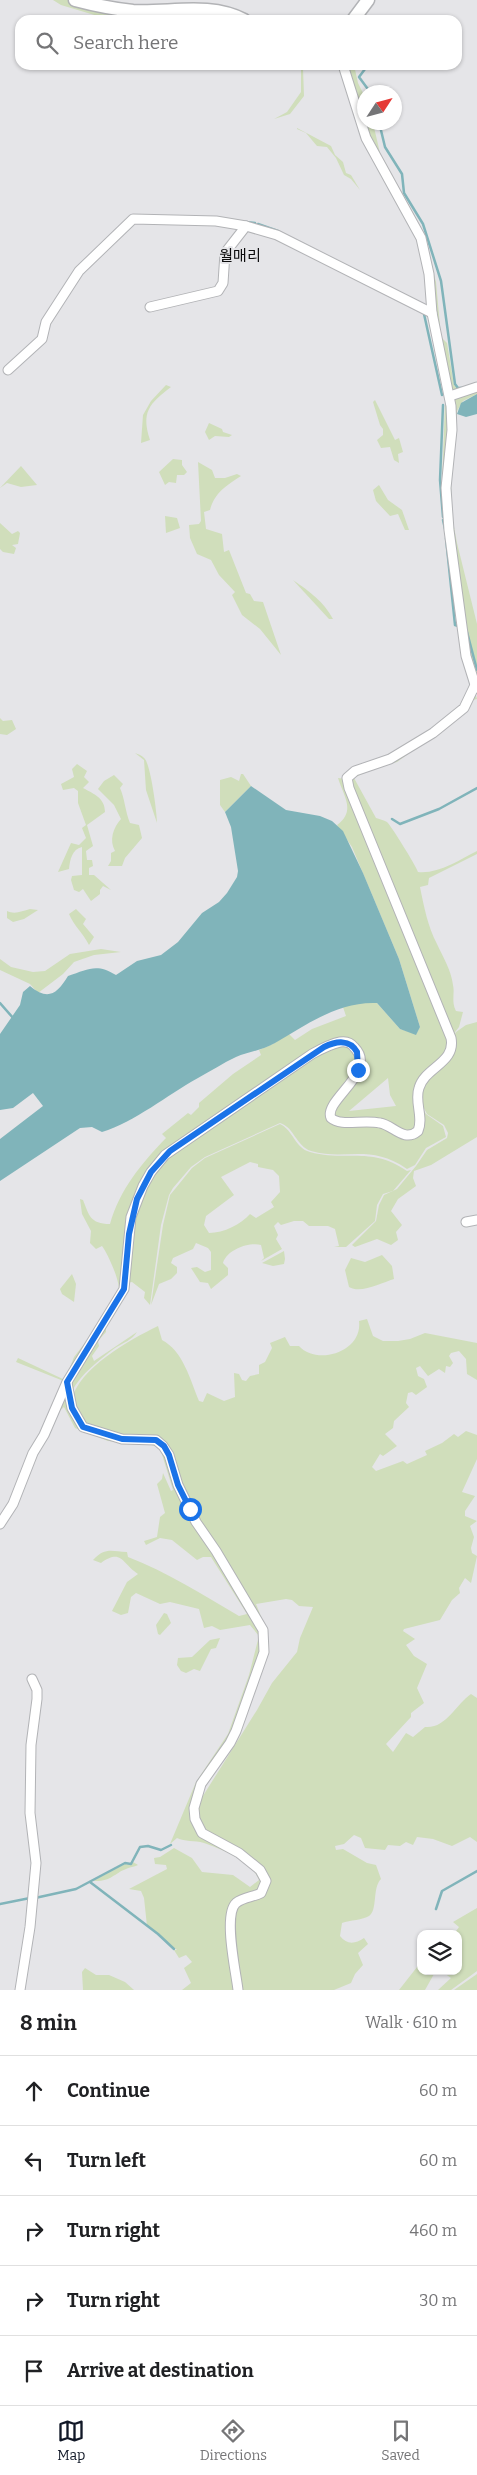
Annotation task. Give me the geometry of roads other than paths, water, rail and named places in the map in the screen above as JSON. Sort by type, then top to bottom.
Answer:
[{"type":"street","points":[[75,0],[132,10],[212,10],[232,15]]},
{"type":"street","points":[[357,15],[368,0]]},
{"type":"street","points":[[0,1524],[13,1504],[33,1454],[44,1435],[67,1382],[124,1289],[131,1217],[142,1186],[154,1167],[182,1143],[226,1116],[312,1054],[330,1044],[341,1042],[349,1043],[355,1048],[359,1065],[354,1079],[331,1108],[331,1118],[339,1124],[363,1120],[385,1124],[404,1135],[412,1135],[418,1131],[421,1123],[419,1088],[424,1078],[449,1056],[452,1048],[451,1038],[349,788],[347,778],[359,768],[390,759],[433,733],[464,708],[476,687],[466,656],[446,504],[452,430],[450,396],[432,313],[429,274],[421,238],[366,138],[345,70]]},
{"type":"street","points":[[8,370],[42,338],[46,322],[79,271],[133,220],[216,221],[246,226],[292,241],[432,313]]},
{"type":"street","points":[[150,307],[218,291],[223,283],[225,253],[246,226]]},
{"type":"street","points":[[450,396],[477,387]]},
{"type":"street","points":[[466,1222],[477,1220]]},
{"type":"street","points":[[67,1382],[72,1408],[83,1427],[122,1439],[156,1440],[164,1446],[169,1455],[178,1485],[196,1522],[216,1551],[264,1634],[264,1652],[236,1731],[230,1744],[201,1784],[194,1808],[195,1819],[202,1832],[238,1853],[265,1876],[265,1886],[261,1893],[240,1900],[231,1912],[231,1936],[238,1990]]},
{"type":"street","points":[[20,1990],[30,1927],[36,1863],[30,1813],[30,1745],[37,1699],[37,1690],[32,1679]]},
{"type":"water","points":[[477,394],[477,414],[466,417],[457,414],[461,403]]},
{"type":"water","points":[[251,786],[286,810],[320,816],[332,821],[343,831],[399,959],[420,1027],[416,1035],[400,1029],[377,1003],[363,1003],[336,1010],[323,1015],[270,1045],[226,1062],[114,1128],[102,1132],[92,1127],[80,1128],[0,1181],[0,1139],[43,1106],[33,1093],[13,1108],[0,1110],[0,1034],[20,1005],[23,992],[30,986],[42,993],[52,993],[60,987],[68,976],[92,968],[103,969],[116,975],[137,961],[161,955],[178,942],[202,913],[219,902],[237,877],[238,871],[231,827],[225,812]]},
{"type":"waterway","points":[[364,70],[359,77],[365,85]]},
{"type":"waterway","points":[[381,130],[385,147],[402,174],[404,193],[423,224],[441,281],[455,384],[458,388],[462,388]]},
{"type":"waterway","points":[[246,222],[255,223]]},
{"type":"waterway","points":[[258,224],[278,231]]},
{"type":"waterway","points":[[424,314],[442,395]]},
{"type":"waterway","points":[[443,405],[440,480],[443,517]]},
{"type":"waterway","points":[[443,520],[445,529]]},
{"type":"waterway","points":[[446,538],[455,625],[458,626]]},
{"type":"waterway","points":[[467,632],[477,670]]},
{"type":"waterway","points":[[392,819],[400,824],[439,809],[477,788]]},
{"type":"waterway","points":[[0,1003],[14,1019]]},
{"type":"waterway","points":[[35,1898],[76,1889],[125,1863],[131,1864],[140,1847],[148,1846],[161,1850],[171,1845]]},
{"type":"waterway","points":[[436,1909],[442,1891],[477,1871]]},
{"type":"waterway","points":[[90,1882],[158,1934],[174,1949]]},
{"type":"waterway","points":[[0,1904],[30,1898]]},
{"type":"district","name":"월매리","points":[[240,256]]}]
